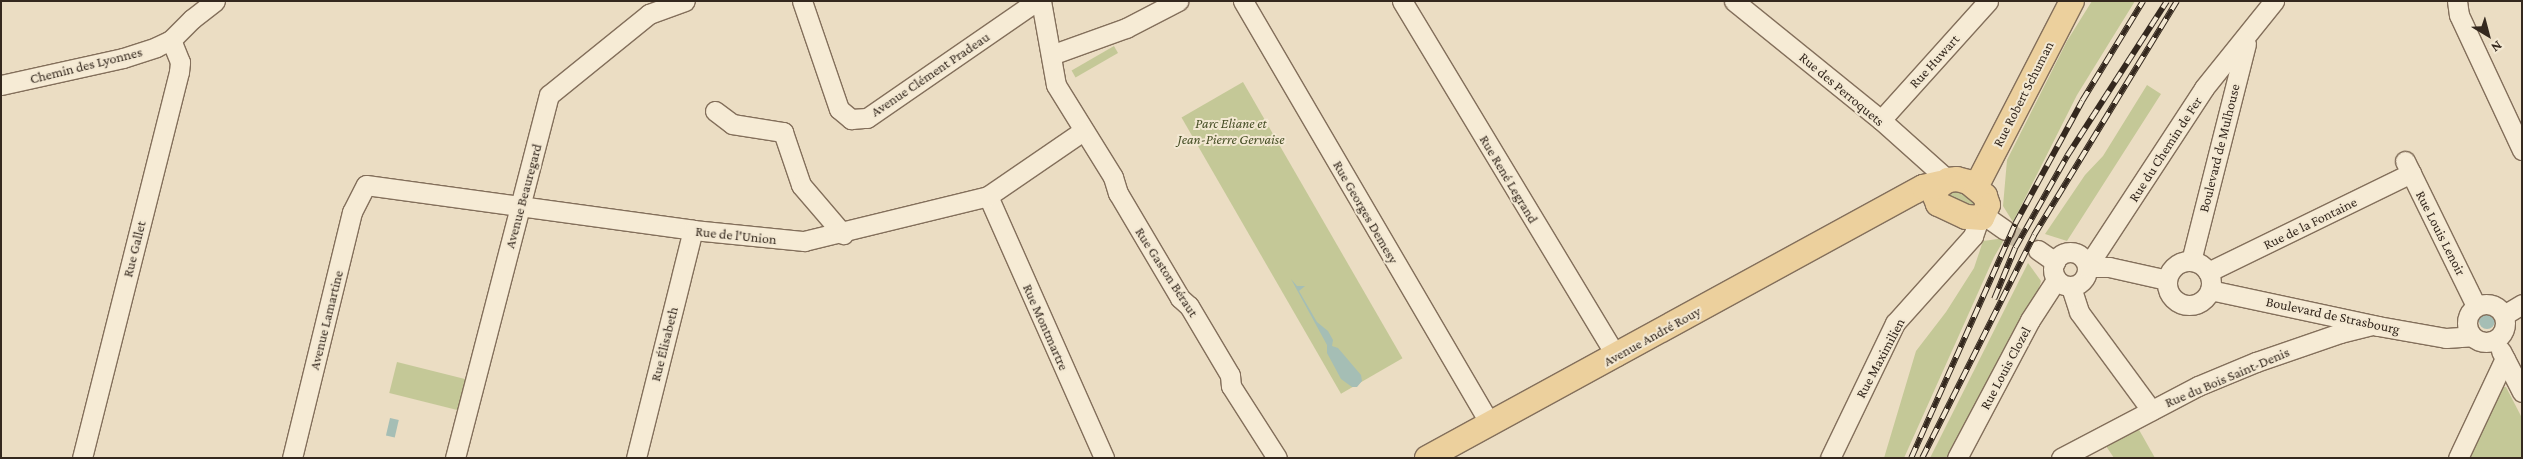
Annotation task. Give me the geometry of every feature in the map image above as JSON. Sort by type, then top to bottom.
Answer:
[{"type":"main road","name":"Rue Robert Schuman","points":[[1976,187],[2072,1]]},
{"type":"main road","points":[[1963,180],[1976,187],[1987,201],[1982,218],[1941,208],[1935,196],[1945,182],[1963,180]]},
{"type":"main road","name":"Avenue André Rouy","points":[[1427,458],[1877,214],[1923,187],[1945,182]]},
{"type":"main road","name":"Avenue André Rouy","points":[[1877,214],[1941,208]]},
{"type":"street","name":"Avenue Beauregard","points":[[455,458],[549,95],[648,14],[685,1]]},
{"type":"street","name":"Avenue Clément Pradeau","points":[[802,1],[840,109],[851,120],[867,118],[1031,5],[1041,2]]},
{"type":"street","points":[[1041,2],[1051,56],[1126,28],[1178,1]]},
{"type":"street","name":"Rue Georges Demesy","points":[[1243,1],[1490,423]]},
{"type":"street","name":"Rue René Legrand","points":[[1402,1],[1616,356]]},
{"type":"street","name":"Rue des Perroquets","points":[[1734,1],[1881,120],[1945,182]]},
{"type":"street","name":"Rue Huwart","points":[[1881,120],[1988,1]]},
{"type":"street","points":[[2249,35],[2274,1]]},
{"type":"street","points":[[2457,1],[2459,15],[2522,150]]},
{"type":"street","name":"Chemin des Lyonnes","points":[[1,85],[123,58],[171,40],[213,2]]},
{"type":"street","name":"Boulevard de Mulhouse","points":[[2191,261],[2238,69],[2249,35]]},
{"type":"street","name":"Rue du Chemin de Fer","points":[[2087,267],[2204,88],[2249,35]]},
{"type":"street","name":"Rue Gallet","points":[[82,458],[179,72],[180,62],[171,40]]},
{"type":"street","name":"Rue Gaston Béraut","points":[[1051,56],[1056,85],[1113,177],[1118,193],[1180,298],[1189,306],[1230,375],[1231,386],[1277,458]]},
{"type":"street","points":[[715,110],[732,124],[783,132],[802,185],[843,234]]},
{"type":"street","name":"Rue de l'Union","points":[[366,185],[520,204],[693,230],[804,242],[843,234],[988,196],[1083,131]]},
{"type":"street","name":"Rue de la Fontaine","points":[[2209,281],[2408,167]]},
{"type":"street","name":"Rue Louis Lenoir","points":[[2408,167],[2476,306]]},
{"type":"street","name":"Avenue Lamartine","points":[[292,458],[352,212],[366,185]]},
{"type":"street","name":"Rue Montmartre","points":[[988,196],[1104,458]]},
{"type":"street","points":[[1982,218],[2005,230]]},
{"type":"street","name":"Rue Maximilien","points":[[1830,458],[1895,323],[1973,236],[1982,218]]},
{"type":"street","name":"Rue Élisabeth","points":[[636,458],[693,230]]},
{"type":"street","points":[[2038,250],[2055,262]]},
{"type":"street","points":[[2064,284],[2083,280],[2087,267],[2082,258],[2072,252],[2061,255],[2055,262],[2053,273],[2064,284],[2079,312],[2151,410]]},
{"type":"street","points":[[2191,261],[2204,267],[2209,281],[2201,302],[2180,303],[2170,294],[2167,280],[2173,268],[2191,261]]},
{"type":"street","points":[[2087,267],[2109,266],[2167,280]]},
{"type":"street","name":"Boulevard de Strasbourg","points":[[2209,281],[2372,325],[2446,338],[2476,336]]},
{"type":"street","name":"Rue Louis Clozel","points":[[1957,458],[2030,320],[2064,284]]},
{"type":"street","points":[[2504,315],[2522,304]]},
{"type":"street","points":[[2476,336],[2506,326],[2504,315],[2495,306],[2476,306],[2468,315],[2476,336],[2498,357],[2495,376]]},
{"type":"street","name":"Rue du Bois Saint-Denis","points":[[2061,458],[2151,410],[2256,362],[2340,333],[2372,325]]},
{"type":"street","points":[[2476,336],[2505,358],[2522,392]]},
{"type":"street","points":[[2458,458],[2505,358]]},
{"type":"green space","points":[[2092,1],[2135,1],[2077,95],[2013,222],[2003,206],[2007,160],[2067,41]]},
{"type":"green space","points":[[1114,46],[1118,53],[1076,77],[1072,70]]},
{"type":"green space","name":"Parc Eliane et Jean-Pierre Gervaise","points":[[1243,82],[1402,358],[1341,394],[1182,118]]},
{"type":"green space","points":[[2147,85],[2161,94],[2067,241],[2045,234],[2085,175],[2103,156]]},
{"type":"green space","points":[[1948,188],[1976,195],[1978,210],[1945,195]]},
{"type":"green space","points":[[2005,238],[1994,257],[1904,458],[1884,458],[1916,351],[1946,312],[1974,268],[1983,241]]},
{"type":"green space","points":[[2028,263],[2041,281],[2037,296],[1949,458],[1930,458]]},
{"type":"green space","points":[[397,362],[466,379],[458,410],[389,393]]},
{"type":"green space","points":[[2497,387],[2506,387],[2522,418],[2522,458],[2467,458]]},
{"type":"green space","points":[[2138,428],[2155,458],[2114,458],[2106,446]]},
{"type":"water","points":[[1291,279],[1297,286],[1305,286],[1299,291],[1317,322],[1328,331],[1333,340],[1332,346],[1338,348],[1361,375],[1362,381],[1357,387],[1352,387],[1341,379],[1327,353],[1327,345]]},
{"type":"water","points":[[2484,313],[2490,313],[2495,318],[2493,327],[2484,329],[2479,324],[2479,318]]},
{"type":"water","points":[[390,418],[399,420],[395,438],[386,436]]},
{"type":"tunnel","points":[[2005,230],[2038,250]]},
{"type":"railway","points":[[1911,458],[2015,224],[2082,101],[2143,1]]},
{"type":"railway","points":[[1994,299],[2015,248],[2067,156],[2167,1]]},
{"type":"railway","points":[[1922,458],[2034,235],[2177,1]]}]
